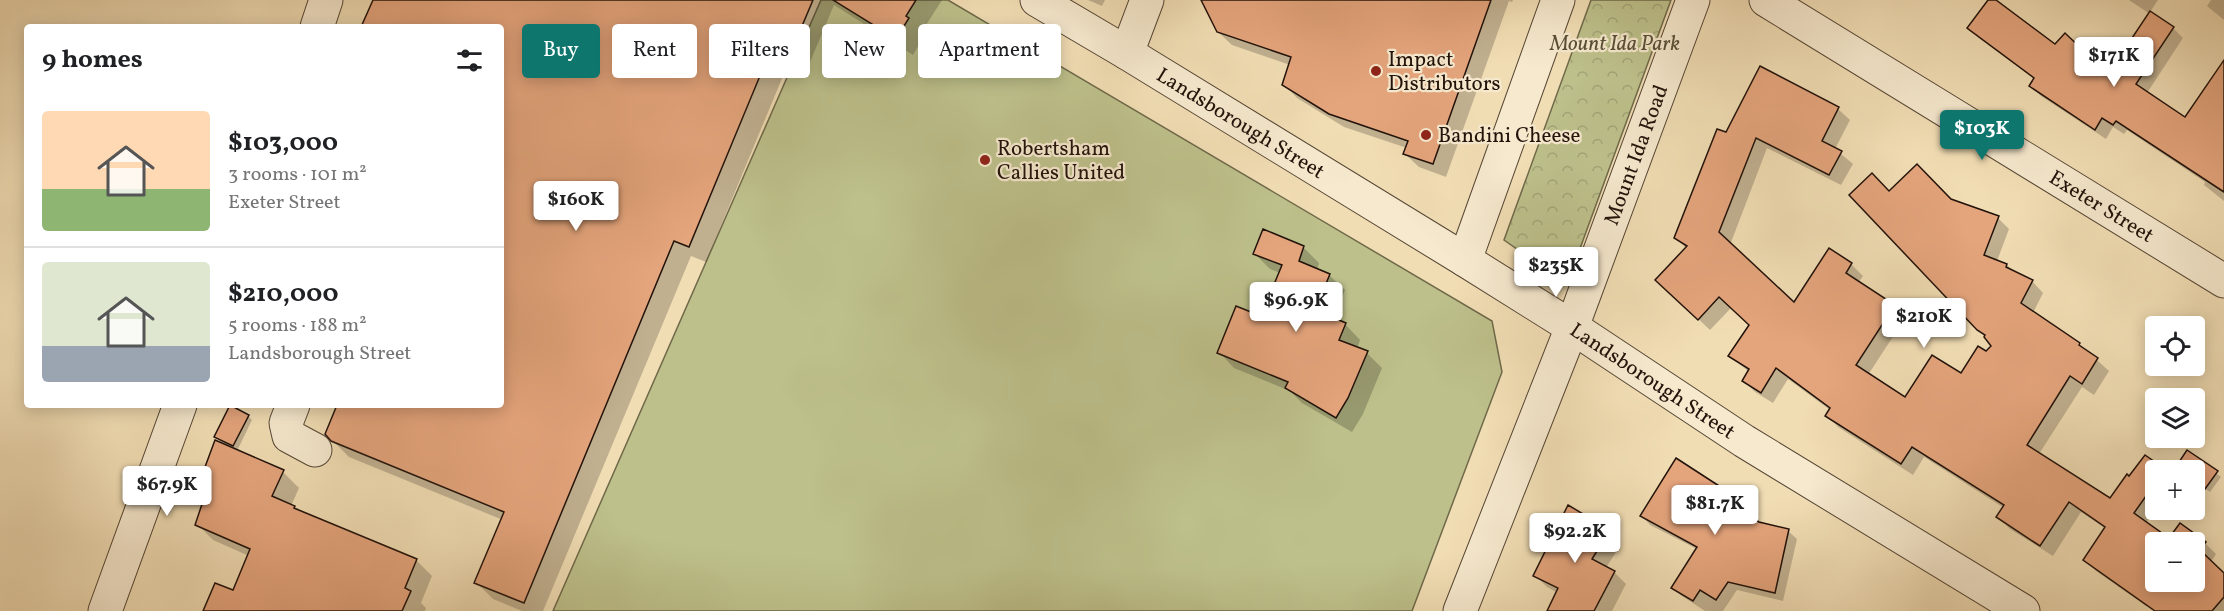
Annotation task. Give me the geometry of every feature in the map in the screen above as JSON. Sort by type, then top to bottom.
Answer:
[{"type":"street","points":[[318,24],[326,0]]},
{"type":"street","name":"Landsborough Street","points":[[1037,0],[1465,260],[1572,327],[1744,441],[2023,611]]},
{"type":"street","points":[[1127,53],[1147,0]]},
{"type":"street","points":[[1465,260],[1558,0]]},
{"type":"street","name":"Mount Ida Road","points":[[1460,611],[1572,327],[1693,0]]},
{"type":"street","name":"Exeter Street","points":[[1766,0],[2224,281]]},
{"type":"street","points":[[105,611],[179,408]]},
{"type":"street","points":[[292,408],[286,423],[289,436],[315,450]]},
{"type":"green space","name":"Robertsham Callies United","points":[[821,0],[948,0],[989,24],[918,24],[918,78],[1061,78],[1061,67],[1492,321],[1502,372],[1412,611],[553,611],[787,78],[810,78],[810,25]]},
{"type":"green space","name":"Mount Ida Park","points":[[1591,0],[1671,0],[1567,284],[1504,240]]},
{"type":"building","points":[[373,0],[813,0],[803,24],[709,24],[709,78],[759,78],[689,247],[674,241],[524,603],[474,583],[504,512],[331,441],[325,434],[336,408],[504,408],[504,24],[362,24]]},
{"type":"building","points":[[833,0],[916,0],[906,16],[909,18],[905,24],[872,24]]},
{"type":"building","name":"Impact Distributors","points":[[1201,0],[1491,0],[1433,164],[1403,154],[1408,141],[1329,114],[1282,85],[1291,57],[1217,32]]},
{"type":"building","points":[[1988,0],[1996,0],[2055,44],[2065,33],[2108,74],[2150,11],[2174,27],[2136,84],[2185,117],[2224,60],[2224,192],[2116,121],[2113,125],[2102,118],[2095,130],[2029,86],[2034,78],[1967,28]]},
{"type":"building","points":[[1760,66],[1839,107],[1822,141],[1842,151],[1829,175],[1756,138],[1719,232],[1794,302],[1829,248],[1852,263],[1846,273],[1895,305],[1856,365],[1905,397],[1932,355],[1961,373],[1978,346],[1986,351],[1991,346],[1984,337],[1985,335],[1977,330],[1849,195],[1872,173],[1889,191],[1917,164],[1951,199],[1999,216],[1984,255],[2007,264],[2006,267],[2033,280],[2021,303],[2098,358],[2082,384],[2070,376],[2027,445],[2110,498],[2127,474],[2129,476],[2145,455],[2152,460],[2145,460],[2145,498],[2134,513],[2161,532],[2145,532],[2145,592],[2205,592],[2205,555],[2224,573],[2224,597],[2212,611],[2155,611],[2083,560],[2105,527],[2069,502],[2040,546],[1996,517],[2004,505],[1912,447],[1901,464],[1825,416],[1830,408],[1776,368],[1761,393],[1742,381],[1749,369],[1728,356],[1749,325],[1719,297],[1698,320],[1655,280],[1687,246],[1674,238],[1717,129],[1726,132]]},
{"type":"building","points":[[1263,229],[1304,246],[1299,261],[1330,274],[1315,310],[1346,323],[1339,340],[1368,351],[1348,398],[1336,418],[1285,388],[1288,382],[1217,353],[1236,306],[1261,316],[1282,265],[1253,254]]},
{"type":"building","points":[[228,408],[236,408],[249,415],[233,446],[214,437]]},
{"type":"building","points":[[215,440],[284,470],[272,496],[295,506],[294,508],[417,559],[405,588],[411,591],[402,611],[203,611],[215,583],[233,590],[250,549],[195,525],[202,504],[197,503],[208,468],[205,467]]},
{"type":"building","points":[[2187,450],[2202,460],[2180,460]]},
{"type":"building","points":[[1676,458],[1730,493],[1725,500],[1759,522],[1789,529],[1775,593],[1728,582],[1716,600],[1700,590],[1693,601],[1671,588],[1697,547],[1640,516]]},
{"type":"building","points":[[2205,462],[2218,471],[2205,489]]},
{"type":"building","points":[[1568,505],[1610,530],[1592,559],[1615,571],[1594,611],[1547,611],[1558,588],[1533,576]]},
{"type":"building","points":[[2180,523],[2192,532],[2173,532]]},
{"type":"place","name":"Impact Distributors","points":[[1376,71]]},
{"type":"place","name":"Bandini Cheese","points":[[1426,135]]},
{"type":"place","name":"Robertsham Callies United","points":[[985,160]]}]
